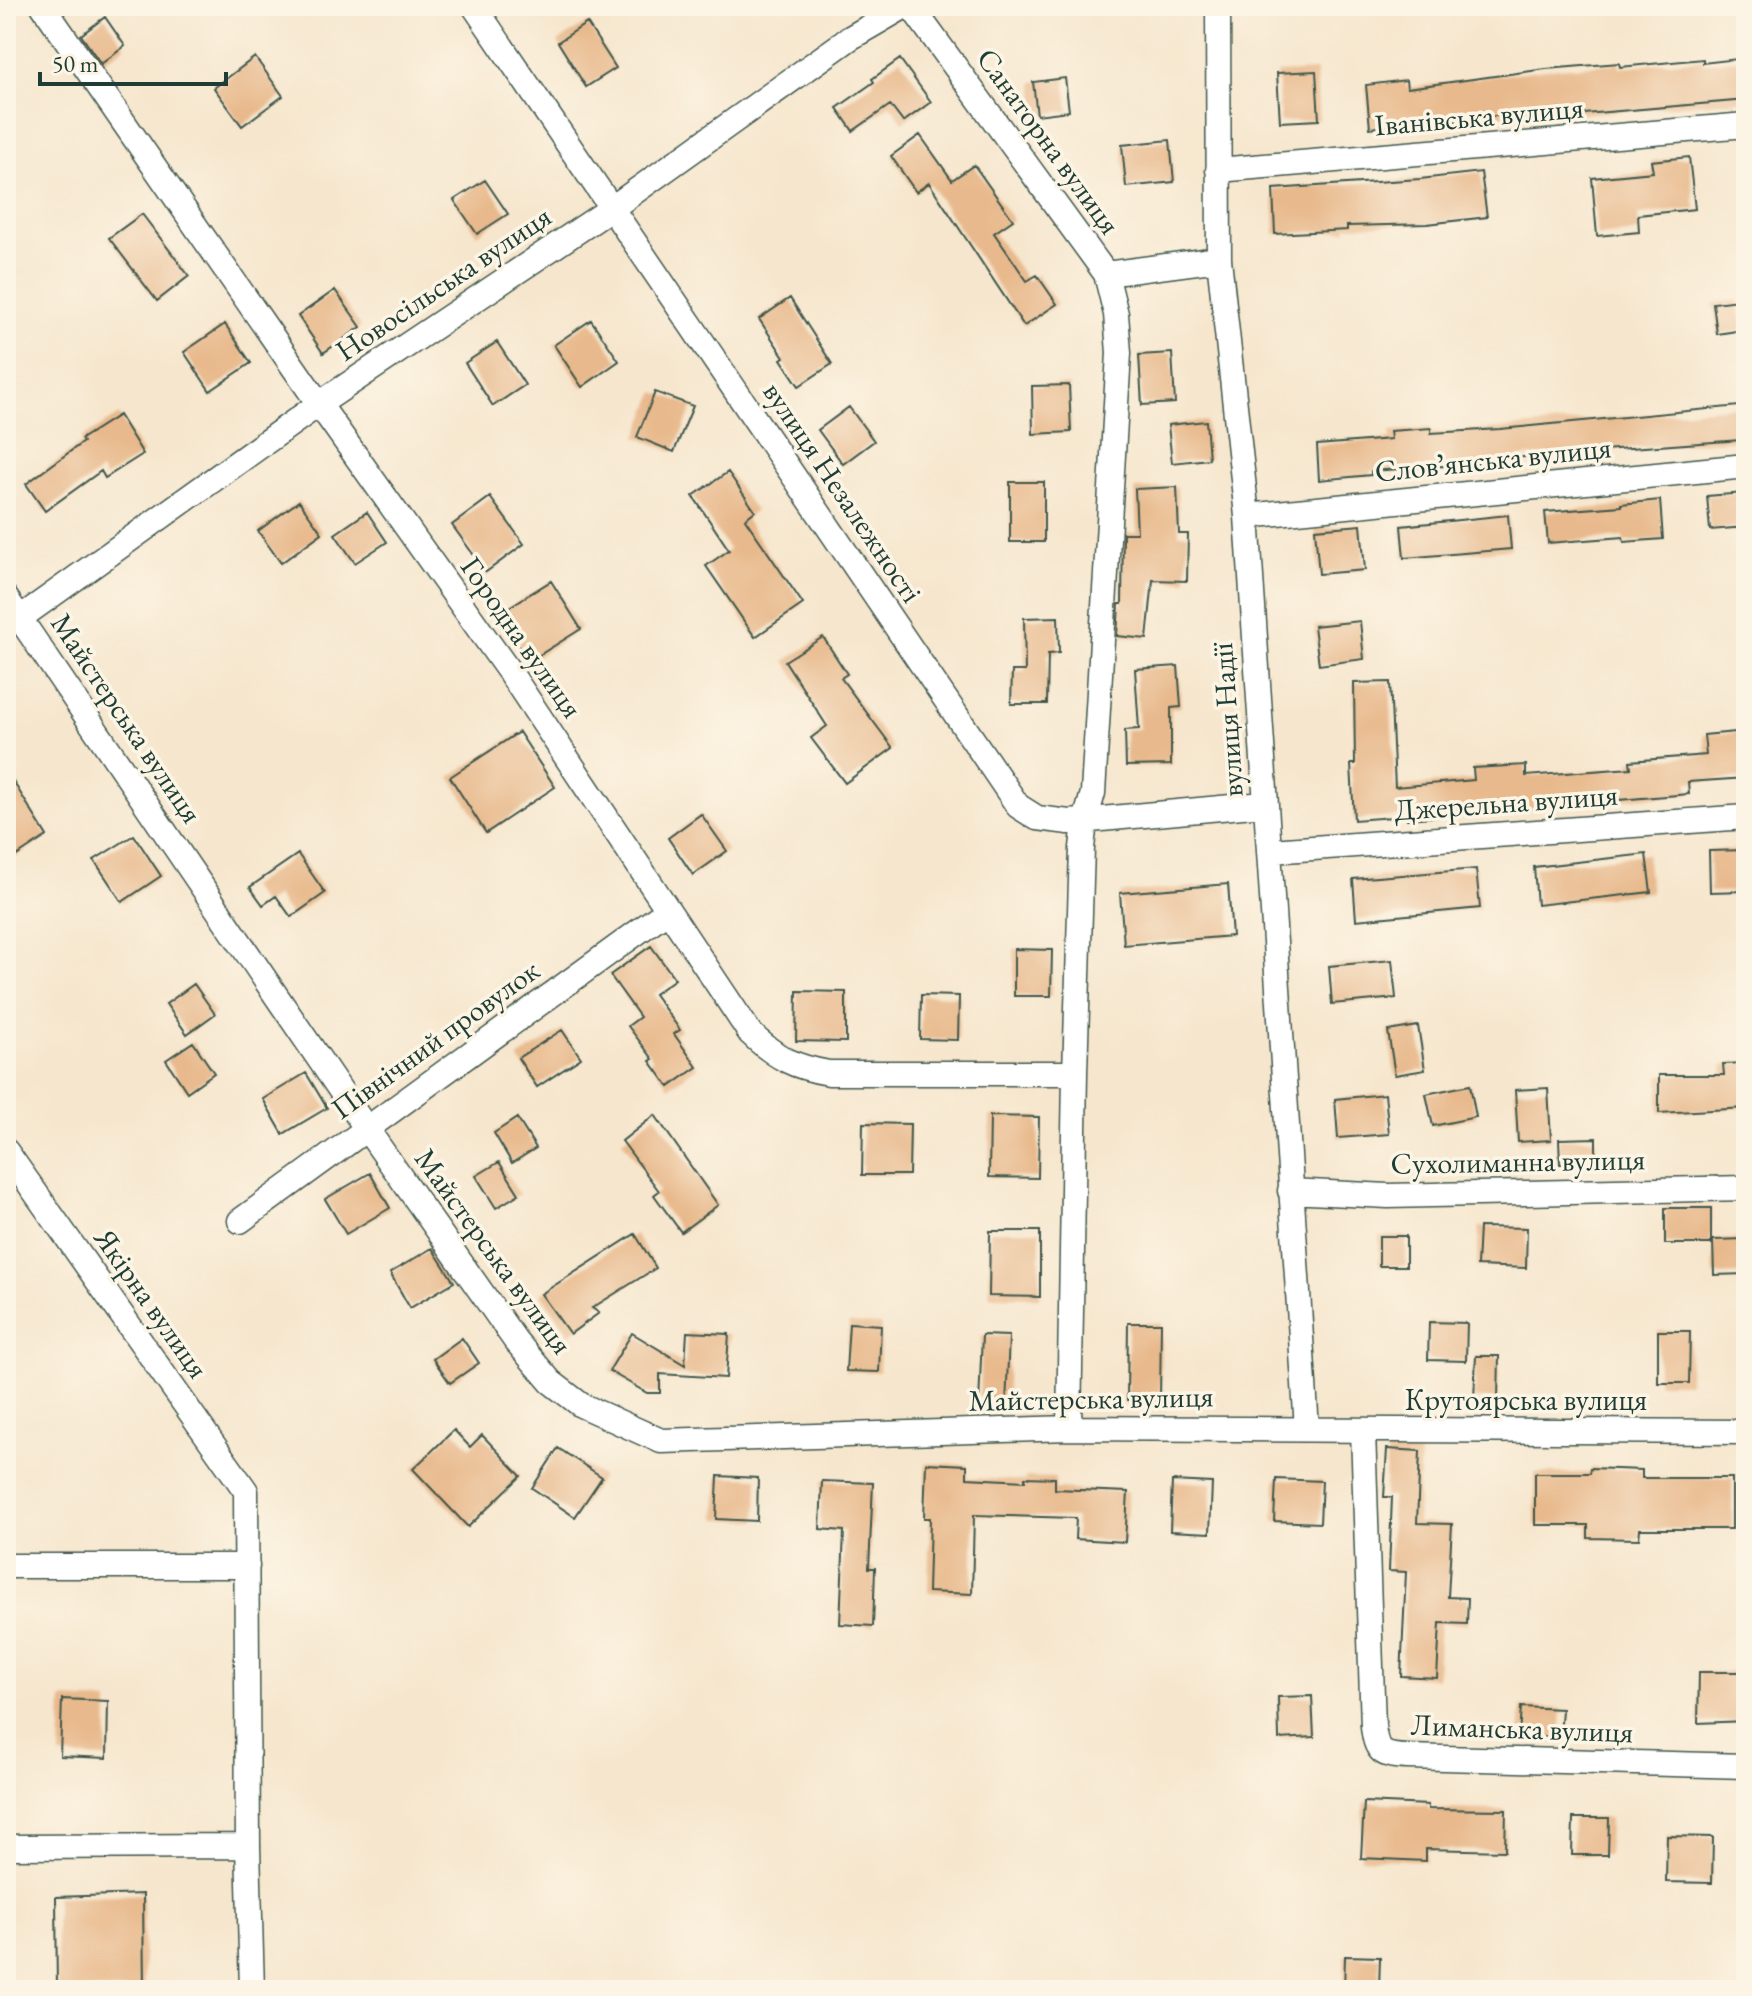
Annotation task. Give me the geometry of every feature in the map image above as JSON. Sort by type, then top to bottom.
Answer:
[{"type":"street","name":"Городна вулиця","points":[[43,6],[513,677],[750,1033],[781,1059],[803,1068],[829,1073],[1075,1073]]},
{"type":"street","name":"вулиця Незалежності","points":[[474,6],[1018,806],[1037,818],[1050,821],[1085,821],[1264,804]]},
{"type":"street","name":"Новосільська вулиця","points":[[13,608],[612,208],[850,38],[905,6]]},
{"type":"street","name":"Санаторна вулиця","points":[[911,6],[1106,274]]},
{"type":"street","name":"вулиця Надії","points":[[1218,6],[1219,259],[1247,516],[1307,1429]]},
{"type":"street","name":"Іванівська вулиця","points":[[1218,170],[1746,125]]},
{"type":"street","points":[[1069,1428],[1082,848],[1093,793],[1119,353],[1116,314],[1106,274],[1219,259]]},
{"type":"street","name":"Словʼянська вулиця","points":[[1247,516],[1746,466]]},
{"type":"street","name":"Майстерська вулиця","points":[[13,608],[366,1128],[515,1340],[551,1382],[581,1405],[661,1441],[1069,1428],[1307,1429]]},
{"type":"street","name":"Джерельна вулиця","points":[[1271,851],[1746,817]]},
{"type":"street","name":"Північний провулок","points":[[240,1221],[668,910]]},
{"type":"street","name":"Якірна вулиця","points":[[6,1151],[246,1491],[247,1566]]},
{"type":"street","name":"Сухолиманна вулиця","points":[[1290,1191],[1388,1196],[1746,1188]]},
{"type":"street","name":"Крутоярська вулиця","points":[[1307,1429],[1746,1432]]},
{"type":"street","name":"Лиманська вулиця","points":[[1363,1431],[1373,1726],[1375,1742],[1381,1751],[1407,1757],[1746,1766]]},
{"type":"street","points":[[6,1566],[247,1566],[252,1990]]},
{"type":"street","points":[[6,1847],[248,1846]]},
{"type":"building","points":[[105,17],[125,46],[101,64],[81,35]]},
{"type":"building","points":[[587,23],[616,68],[586,87],[558,42]]},
{"type":"building","points":[[255,57],[283,96],[242,126],[214,88]]},
{"type":"building","points":[[1746,58],[1746,100],[1503,121],[1503,115],[1439,124],[1438,120],[1370,128],[1366,85],[1406,80],[1407,88],[1546,69],[1619,63],[1620,67],[1703,59],[1703,63]]},
{"type":"building","points":[[900,59],[931,102],[903,122],[890,105],[853,131],[837,108]]},
{"type":"building","points":[[1316,71],[1319,120],[1280,122],[1277,73]]},
{"type":"building","points":[[1065,78],[1069,111],[1037,115],[1033,82]]},
{"type":"building","points":[[920,135],[952,180],[974,165],[1013,220],[994,233],[1027,281],[1037,275],[1057,304],[1024,326],[929,183],[916,192],[891,156]]},
{"type":"building","points":[[1170,140],[1174,182],[1126,187],[1122,145]]},
{"type":"building","points":[[1689,157],[1695,209],[1638,215],[1639,232],[1597,236],[1592,178],[1653,172],[1651,161]]},
{"type":"building","points":[[1481,172],[1487,217],[1275,234],[1273,189]]},
{"type":"building","points":[[485,180],[508,214],[477,234],[454,200]]},
{"type":"building","points":[[142,214],[189,276],[157,301],[109,238]]},
{"type":"building","points":[[335,290],[361,327],[323,353],[298,316]]},
{"type":"building","points":[[790,298],[832,364],[799,386],[759,319]]},
{"type":"building","points":[[1738,300],[1743,330],[1717,334],[1713,303]]},
{"type":"building","points":[[591,320],[619,361],[582,387],[554,345]]},
{"type":"building","points":[[225,324],[251,363],[210,391],[184,352]]},
{"type":"building","points":[[497,342],[525,385],[493,406],[465,363]]},
{"type":"building","points":[[1172,353],[1175,403],[1142,405],[1139,355]]},
{"type":"building","points":[[1069,385],[1071,432],[1033,434],[1032,386]]},
{"type":"building","points":[[655,392],[693,406],[674,452],[637,437]]},
{"type":"building","points":[[1739,406],[1741,440],[1371,471],[1371,475],[1319,480],[1317,445],[1391,439],[1390,431],[1431,428],[1431,433],[1500,429]]},
{"type":"building","points":[[849,407],[874,441],[843,464],[818,430]]},
{"type":"building","points":[[119,415],[143,454],[105,478],[101,471],[45,511],[26,484],[83,442],[81,439]]},
{"type":"building","points":[[1206,421],[1209,459],[1172,463],[1168,425]]},
{"type":"building","points":[[728,472],[755,511],[745,519],[803,604],[755,637],[706,566],[729,550],[693,496]]},
{"type":"building","points":[[1010,482],[1044,482],[1044,542],[1010,542]]},
{"type":"building","points":[[1177,487],[1179,534],[1188,534],[1187,581],[1153,580],[1147,639],[1117,636],[1119,604],[1122,604],[1123,533],[1137,533],[1135,489]]},
{"type":"building","points":[[1744,493],[1746,527],[1710,530],[1707,496]]},
{"type":"building","points":[[490,497],[524,544],[486,572],[452,525]]},
{"type":"building","points":[[1660,500],[1663,539],[1624,542],[1623,537],[1548,543],[1545,512]]},
{"type":"building","points":[[299,501],[322,533],[281,563],[258,531]]},
{"type":"building","points":[[367,512],[387,542],[355,563],[335,534]]},
{"type":"building","points":[[1508,515],[1511,549],[1404,558],[1401,526]]},
{"type":"building","points":[[1361,525],[1365,570],[1319,574],[1315,529]]},
{"type":"building","points":[[551,581],[581,629],[528,662],[498,614]]},
{"type":"building","points":[[1058,617],[1059,653],[1048,654],[1047,704],[1011,704],[1012,671],[1025,671],[1024,618]]},
{"type":"building","points":[[1360,621],[1364,659],[1319,665],[1314,626]]},
{"type":"building","points":[[823,637],[847,674],[841,678],[893,748],[845,783],[811,738],[827,726],[785,661]]},
{"type":"building","points":[[1178,666],[1181,707],[1171,708],[1171,765],[1126,766],[1125,730],[1139,729],[1135,669]]},
{"type":"building","points":[[1390,682],[1395,787],[1474,780],[1473,768],[1526,765],[1526,776],[1631,768],[1630,761],[1706,755],[1704,735],[1746,731],[1746,778],[1688,782],[1689,794],[1607,803],[1407,819],[1406,816],[1354,820],[1351,764],[1355,764],[1354,683]]},
{"type":"building","points":[[519,732],[555,787],[486,833],[450,777]]},
{"type":"building","points":[[6,770],[47,836],[6,863]]},
{"type":"building","points":[[701,814],[727,851],[693,875],[668,838]]},
{"type":"building","points":[[134,835],[161,876],[122,902],[94,860]]},
{"type":"building","points":[[1746,850],[1746,891],[1710,892],[1709,851]]},
{"type":"building","points":[[298,854],[325,893],[291,917],[276,896],[263,905],[250,887]]},
{"type":"building","points":[[1646,854],[1651,892],[1537,905],[1534,867]]},
{"type":"building","points":[[1476,869],[1480,908],[1356,920],[1353,879]]},
{"type":"building","points":[[1228,884],[1232,936],[1124,945],[1120,893]]},
{"type":"building","points":[[651,946],[675,979],[654,994],[680,1030],[674,1034],[697,1067],[669,1087],[628,1026],[640,1017],[610,975]]},
{"type":"building","points":[[1014,949],[1052,950],[1051,996],[1014,996]]},
{"type":"building","points":[[1392,960],[1396,998],[1332,1004],[1329,966]]},
{"type":"building","points":[[194,984],[215,1014],[187,1034],[166,1004]]},
{"type":"building","points":[[797,991],[846,992],[846,1042],[796,1041]]},
{"type":"building","points":[[921,995],[959,996],[958,1040],[920,1039]]},
{"type":"building","points":[[1418,1026],[1425,1070],[1395,1075],[1388,1031]]},
{"type":"building","points":[[562,1030],[581,1058],[537,1087],[518,1058]]},
{"type":"building","points":[[193,1042],[214,1073],[187,1092],[166,1060]]},
{"type":"building","points":[[1746,1063],[1746,1108],[1659,1113],[1659,1075],[1724,1075],[1723,1064]]},
{"type":"building","points":[[306,1073],[327,1108],[283,1134],[263,1099]]},
{"type":"building","points":[[1470,1085],[1476,1117],[1433,1126],[1426,1094]]},
{"type":"building","points":[[1548,1088],[1551,1140],[1518,1142],[1515,1090]]},
{"type":"building","points":[[1385,1094],[1389,1134],[1338,1138],[1335,1099]]},
{"type":"building","points":[[655,1115],[718,1205],[681,1232],[654,1195],[659,1191],[622,1141]]},
{"type":"building","points":[[990,1116],[1039,1117],[1038,1178],[989,1177]]},
{"type":"building","points":[[517,1118],[536,1148],[512,1163],[494,1133]]},
{"type":"building","points":[[863,1123],[910,1124],[909,1175],[862,1175]]},
{"type":"building","points":[[1596,1138],[1596,1164],[1560,1164],[1559,1139]]},
{"type":"building","points":[[499,1162],[519,1194],[496,1208],[476,1176]]},
{"type":"building","points":[[370,1173],[390,1208],[346,1234],[325,1199]]},
{"type":"building","points":[[1665,1208],[1711,1208],[1711,1244],[1665,1244]]},
{"type":"building","points":[[1479,1227],[1527,1228],[1526,1268],[1477,1266]]},
{"type":"building","points":[[990,1231],[1040,1231],[1040,1297],[989,1296]]},
{"type":"building","points":[[635,1234],[656,1268],[592,1308],[599,1313],[570,1334],[541,1294]]},
{"type":"building","points":[[1379,1236],[1406,1236],[1406,1266],[1379,1266]]},
{"type":"building","points":[[1746,1239],[1746,1274],[1714,1275],[1713,1240]]},
{"type":"building","points":[[432,1248],[454,1282],[410,1308],[390,1273]]},
{"type":"building","points":[[1429,1322],[1467,1323],[1466,1361],[1428,1360]]},
{"type":"building","points":[[849,1323],[881,1325],[879,1372],[846,1371]]},
{"type":"building","points":[[1128,1323],[1161,1323],[1160,1400],[1127,1400]]},
{"type":"building","points":[[1658,1331],[1690,1331],[1689,1383],[1658,1383]]},
{"type":"building","points":[[687,1332],[729,1334],[726,1378],[660,1374],[660,1393],[647,1393],[609,1371],[632,1333],[685,1365]]},
{"type":"building","points":[[982,1335],[1009,1336],[1006,1406],[979,1404]]},
{"type":"building","points":[[462,1338],[479,1363],[450,1383],[433,1359]]},
{"type":"building","points":[[1476,1356],[1499,1356],[1498,1399],[1474,1399]]},
{"type":"building","points":[[454,1430],[470,1447],[482,1435],[521,1476],[468,1527],[413,1469]]},
{"type":"building","points":[[558,1448],[602,1477],[575,1517],[532,1488]]},
{"type":"building","points":[[1387,1449],[1420,1451],[1417,1523],[1452,1524],[1448,1597],[1468,1598],[1467,1624],[1440,1623],[1437,1678],[1401,1676],[1406,1572],[1389,1571],[1392,1497],[1384,1497]]},
{"type":"building","points":[[926,1463],[967,1465],[967,1478],[1025,1481],[1025,1477],[1055,1478],[1055,1489],[1128,1492],[1125,1542],[1075,1539],[1076,1518],[974,1515],[972,1594],[928,1592],[930,1518],[924,1518]]},
{"type":"building","points":[[1591,1468],[1642,1470],[1642,1478],[1732,1478],[1732,1529],[1640,1529],[1639,1539],[1588,1538],[1588,1525],[1535,1525],[1535,1473],[1590,1473]]},
{"type":"building","points":[[718,1476],[758,1478],[757,1521],[716,1519]]},
{"type":"building","points":[[1276,1479],[1322,1481],[1320,1523],[1274,1521]]},
{"type":"building","points":[[822,1481],[873,1483],[869,1568],[875,1568],[873,1626],[840,1624],[844,1531],[820,1529]]},
{"type":"building","points":[[1172,1481],[1212,1483],[1210,1533],[1170,1531]]},
{"type":"building","points":[[1699,1672],[1746,1672],[1746,1721],[1698,1723]]},
{"type":"building","points":[[1312,1696],[1314,1737],[1279,1739],[1278,1697]]},
{"type":"building","points":[[62,1699],[108,1701],[107,1758],[60,1756]]},
{"type":"building","points":[[1521,1707],[1562,1709],[1560,1738],[1519,1736]]},
{"type":"building","points":[[1364,1802],[1428,1805],[1428,1809],[1506,1810],[1505,1851],[1426,1849],[1426,1861],[1361,1858]]},
{"type":"building","points":[[1573,1818],[1609,1818],[1608,1855],[1572,1855]]},
{"type":"building","points":[[1667,1836],[1713,1837],[1712,1883],[1666,1882]]},
{"type":"building","points":[[143,1894],[144,1990],[57,1990],[56,1897]]},
{"type":"building","points":[[1345,1956],[1380,1957],[1379,1990],[1344,1990]]}]
